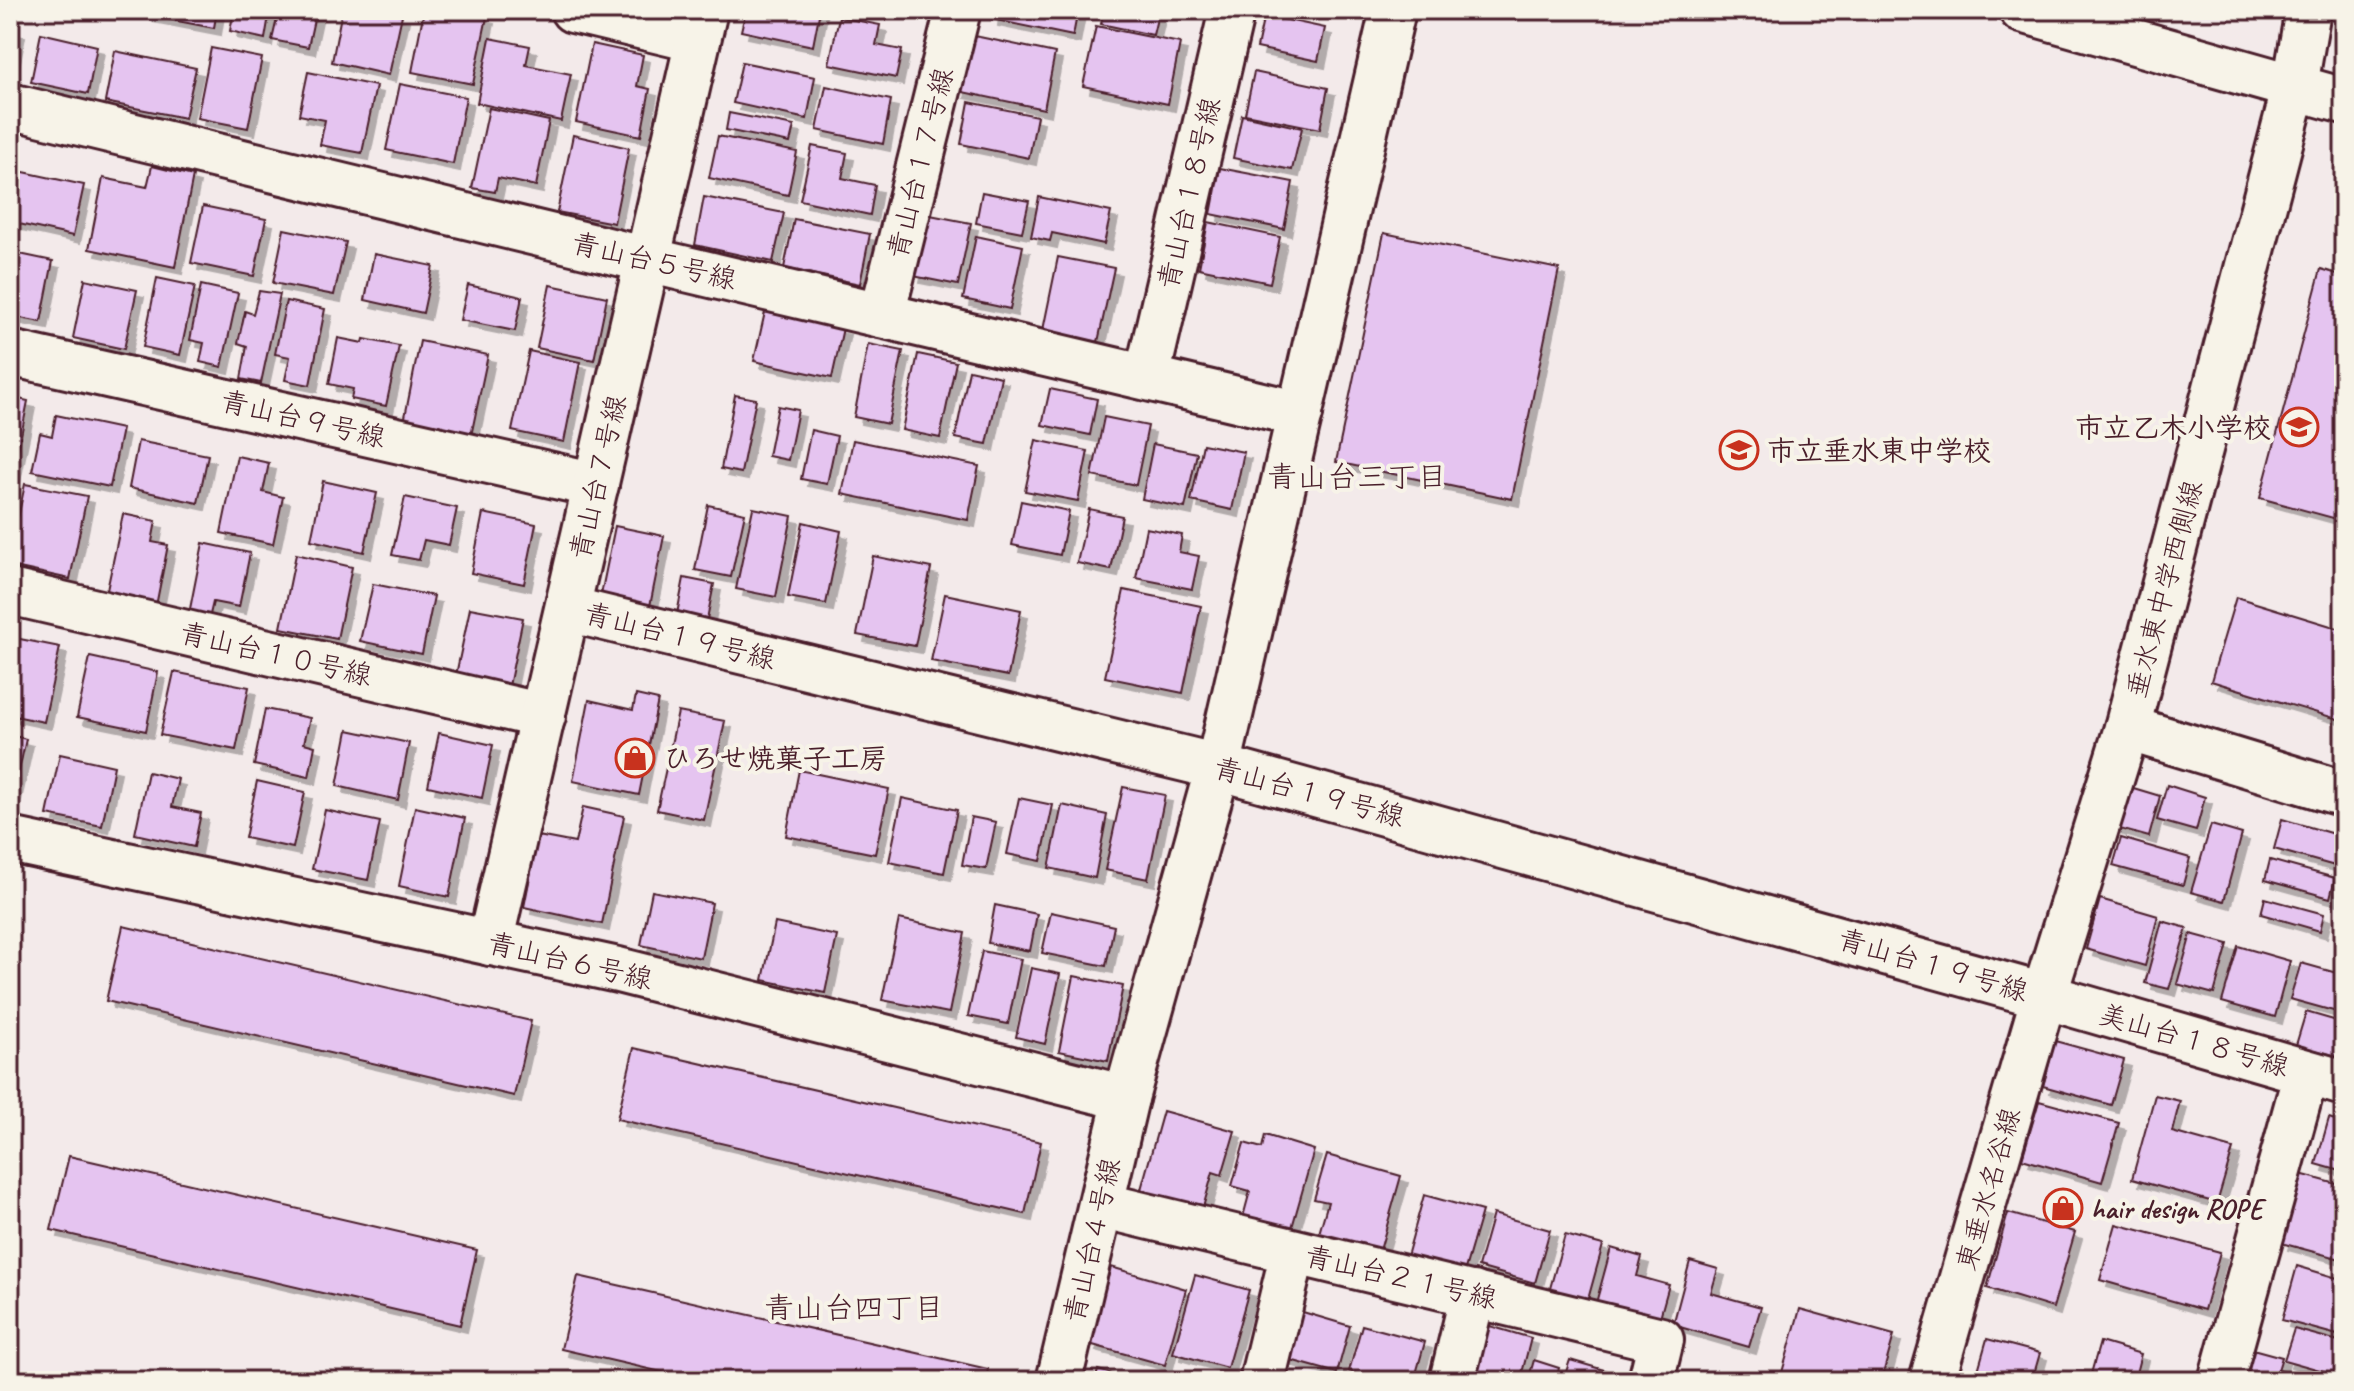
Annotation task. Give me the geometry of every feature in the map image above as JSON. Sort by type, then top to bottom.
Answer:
[{"type":"street","points":[[573,10],[702,25]]},
{"type":"street","name":"青山台１７号線","points":[[882,315],[958,10]]},
{"type":"street","name":"青山台１８号線","points":[[1147,377],[1232,10]]},
{"type":"street","name":"青山台４号線","points":[[1059,1381],[1126,1098],[1218,767],[1393,10]]},
{"type":"street","points":[[2022,10],[2344,101]]},
{"type":"street","name":"垂水東中学西側線","points":[[2044,996],[2127,728],[2295,86],[2308,10]]},
{"type":"street","name":"青山台７号線","points":[[490,943],[702,25]]},
{"type":"street","name":"青山台５号線","points":[[10,106],[1300,414]]},
{"type":"street","name":"青山台９号線","points":[[10,353],[596,485]]},
{"type":"street","name":"青山台１０号線","points":[[10,592],[543,716]]},
{"type":"street","name":"青山台１９号線","points":[[568,609],[1218,767],[2044,996]]},
{"type":"street","points":[[2127,728],[2344,794]]},
{"type":"street","name":"青山台６号線","points":[[10,840],[618,970],[1126,1098]]},
{"type":"street","name":"美山台１８号線","points":[[2044,996],[2325,1078]]},
{"type":"street","name":"東垂水名谷線","points":[[1932,1381],[2044,996]]},
{"type":"street","points":[[2221,1381],[2325,1078]]},
{"type":"street","name":"青山台２１号線","points":[[1101,1205],[1661,1340],[1651,1381]]},
{"type":"street","points":[[1262,1381],[1293,1252]]},
{"type":"street","points":[[1452,1381],[1473,1294]]},
{"type":"building","points":[[147,10],[217,10],[214,28],[146,15]]},
{"type":"building","points":[[234,10],[270,10],[265,39],[230,31]]},
{"type":"building","points":[[279,10],[316,10],[308,47],[272,40]]},
{"type":"building","points":[[342,10],[377,10],[402,15],[389,75],[332,62]]},
{"type":"building","points":[[424,10],[457,10],[487,17],[473,84],[412,72]]},
{"type":"building","points":[[746,10],[820,10],[813,46],[741,31]]},
{"type":"building","points":[[992,10],[1078,10],[1073,36],[991,19]]},
{"type":"building","points":[[1104,10],[1159,10],[1153,35],[1101,24]]},
{"type":"building","points":[[1264,15],[1325,28],[1318,61],[1257,48]]},
{"type":"building","points":[[839,17],[880,25],[876,45],[902,50],[896,78],[829,64]]},
{"type":"building","points":[[1096,26],[1180,43],[1168,104],[1083,86]]},
{"type":"building","points":[[10,29],[18,30],[10,71]]},
{"type":"building","points":[[41,33],[97,46],[88,94],[31,82]]},
{"type":"building","points":[[970,35],[1055,53],[1044,109],[958,91]]},
{"type":"building","points":[[490,38],[530,46],[526,65],[571,74],[561,121],[477,103]]},
{"type":"building","points":[[592,44],[643,55],[637,86],[650,89],[641,136],[576,122]]},
{"type":"building","points":[[211,48],[262,58],[248,128],[197,118]]},
{"type":"building","points":[[115,51],[196,68],[185,118],[105,102]]},
{"type":"building","points":[[742,62],[815,77],[807,119],[733,103]]},
{"type":"building","points":[[308,72],[376,86],[362,153],[320,145],[325,120],[299,115]]},
{"type":"building","points":[[1254,72],[1328,88],[1320,129],[1245,114]]},
{"type":"building","points":[[400,84],[466,97],[453,164],[386,150]]},
{"type":"building","points":[[826,86],[891,100],[883,144],[817,130]]},
{"type":"building","points":[[969,102],[1037,116],[1029,158],[961,144]]},
{"type":"building","points":[[489,108],[549,121],[536,186],[498,178],[495,192],[472,188]]},
{"type":"building","points":[[729,113],[794,126],[790,143],[726,130]]},
{"type":"building","points":[[1242,115],[1302,128],[1292,170],[1233,158]]},
{"type":"building","points":[[573,135],[629,148],[614,223],[557,212]]},
{"type":"building","points":[[718,136],[797,152],[788,195],[709,178]]},
{"type":"building","points":[[812,146],[847,153],[842,178],[875,185],[870,215],[800,200]]},
{"type":"building","points":[[152,166],[193,176],[175,267],[89,249],[103,178],[147,187]]},
{"type":"building","points":[[1220,168],[1293,182],[1284,229],[1211,214]]},
{"type":"building","points":[[19,171],[84,185],[73,236],[10,222]]},
{"type":"building","points":[[982,192],[1029,201],[1022,232],[976,223]]},
{"type":"building","points":[[704,197],[784,213],[773,262],[695,245]]},
{"type":"building","points":[[1039,197],[1111,212],[1104,244],[1052,233],[1050,241],[1031,237]]},
{"type":"building","points":[[203,206],[266,219],[254,276],[191,263]]},
{"type":"building","points":[[925,214],[971,223],[958,285],[913,276]]},
{"type":"building","points":[[794,219],[870,234],[860,284],[784,268]]},
{"type":"building","points":[[1208,222],[1280,237],[1270,283],[1199,268]]},
{"type":"building","points":[[284,229],[346,242],[334,295],[273,283]]},
{"type":"building","points":[[1384,233],[1559,269],[1512,499],[1336,462]]},
{"type":"building","points":[[976,236],[1023,246],[1010,309],[963,299]]},
{"type":"building","points":[[10,252],[53,261],[41,322],[10,316]]},
{"type":"building","points":[[374,254],[433,266],[423,313],[365,300]]},
{"type":"building","points":[[1058,257],[1114,268],[1098,342],[1043,330]]},
{"type":"building","points":[[2321,269],[2344,276],[2344,521],[2260,498]]},
{"type":"building","points":[[157,278],[195,286],[180,355],[143,347]]},
{"type":"building","points":[[85,279],[137,290],[124,349],[73,338]]},
{"type":"building","points":[[201,285],[238,293],[222,367],[200,362],[204,343],[190,340]]},
{"type":"building","points":[[468,285],[522,297],[515,331],[460,320]]},
{"type":"building","points":[[550,285],[607,297],[594,360],[537,348]]},
{"type":"building","points":[[259,291],[280,294],[261,383],[241,379],[247,346],[238,343],[245,311],[253,314]]},
{"type":"building","points":[[286,301],[325,309],[310,385],[285,380],[290,357],[275,354]]},
{"type":"building","points":[[765,312],[843,328],[832,378],[754,361]]},
{"type":"building","points":[[338,338],[399,346],[386,406],[351,399],[353,389],[329,384]]},
{"type":"building","points":[[420,341],[488,355],[471,436],[404,422]]},
{"type":"building","points":[[868,344],[903,351],[888,424],[854,417]]},
{"type":"building","points":[[529,351],[580,362],[564,442],[512,431]]},
{"type":"building","points":[[918,354],[956,362],[940,438],[902,430]]},
{"type":"building","points":[[969,370],[1001,377],[987,444],[955,438]]},
{"type":"building","points":[[1050,389],[1097,399],[1090,435],[1042,425]]},
{"type":"building","points":[[735,395],[756,399],[741,473],[721,469]]},
{"type":"building","points":[[10,397],[28,401],[13,475],[10,475]]},
{"type":"building","points":[[778,406],[798,410],[788,460],[768,456]]},
{"type":"building","points":[[56,415],[122,429],[110,487],[32,471],[40,433],[52,436]]},
{"type":"building","points":[[1104,417],[1148,426],[1136,485],[1092,476]]},
{"type":"building","points":[[811,430],[837,436],[827,484],[801,479]]},
{"type":"building","points":[[853,440],[979,466],[968,520],[842,494]]},
{"type":"building","points":[[1036,440],[1088,451],[1078,501],[1025,491]]},
{"type":"building","points":[[138,441],[208,455],[198,503],[129,488]]},
{"type":"building","points":[[1153,444],[1197,453],[1185,508],[1142,499]]},
{"type":"building","points":[[1203,444],[1244,452],[1232,510],[1191,501]]},
{"type":"building","points":[[237,456],[269,463],[263,492],[283,497],[273,544],[221,533]]},
{"type":"building","points":[[323,481],[377,493],[364,552],[311,540]]},
{"type":"building","points":[[25,484],[87,496],[70,579],[10,566]]},
{"type":"building","points":[[405,497],[457,508],[449,545],[424,540],[419,560],[392,555]]},
{"type":"building","points":[[1021,501],[1069,511],[1060,555],[1012,545]]},
{"type":"building","points":[[708,505],[745,513],[731,577],[695,570]]},
{"type":"building","points":[[753,508],[792,516],[776,597],[736,589]]},
{"type":"building","points":[[1089,509],[1122,516],[1111,570],[1077,563]]},
{"type":"building","points":[[483,513],[536,524],[524,584],[471,573]]},
{"type":"building","points":[[123,514],[156,521],[152,542],[168,545],[156,606],[106,595]]},
{"type":"building","points":[[803,522],[841,531],[826,604],[788,597]]},
{"type":"building","points":[[615,526],[664,536],[650,606],[601,595]]},
{"type":"building","points":[[1146,528],[1182,535],[1179,552],[1199,556],[1192,589],[1136,578]]},
{"type":"building","points":[[203,543],[250,553],[239,607],[213,602],[209,619],[189,614]]},
{"type":"building","points":[[296,554],[352,567],[337,639],[281,628]]},
{"type":"building","points":[[873,556],[931,568],[915,646],[857,635]]},
{"type":"building","points":[[684,578],[714,584],[707,619],[677,614]]},
{"type":"building","points":[[373,584],[434,596],[422,654],[360,641]]},
{"type":"building","points":[[1124,590],[1201,606],[1183,693],[1105,677]]},
{"type":"building","points":[[945,594],[1021,610],[1008,676],[931,661]]},
{"type":"building","points":[[2236,597],[2344,630],[2344,721],[2211,681]]},
{"type":"building","points":[[470,608],[523,618],[509,686],[456,675]]},
{"type":"building","points":[[10,637],[60,647],[44,722],[10,715]]},
{"type":"building","points":[[90,657],[158,672],[146,731],[77,717]]},
{"type":"building","points":[[174,672],[249,687],[236,750],[160,735]]},
{"type":"building","points":[[636,695],[658,700],[639,795],[573,781],[589,700],[633,710]]},
{"type":"building","points":[[265,709],[310,718],[304,743],[315,746],[309,777],[254,765]]},
{"type":"building","points":[[678,712],[725,721],[704,820],[657,810]]},
{"type":"building","points":[[348,730],[409,743],[398,800],[337,786]]},
{"type":"building","points":[[439,733],[493,745],[482,798],[428,786]]},
{"type":"building","points":[[10,735],[26,739],[11,807],[10,806]]},
{"type":"building","points":[[60,754],[114,766],[102,826],[47,815]]},
{"type":"building","points":[[799,770],[889,789],[875,854],[786,836]]},
{"type":"building","points":[[148,772],[178,779],[172,807],[201,813],[194,847],[135,834]]},
{"type":"building","points":[[257,781],[305,792],[293,848],[245,838]]},
{"type":"building","points":[[2120,784],[2160,796],[2149,837],[2109,826]]},
{"type":"building","points":[[2167,785],[2205,797],[2196,831],[2157,820]]},
{"type":"building","points":[[1123,787],[1165,795],[1148,879],[1105,870]]},
{"type":"building","points":[[902,798],[957,810],[944,873],[889,862]]},
{"type":"building","points":[[1019,798],[1053,805],[1041,861],[1007,854]]},
{"type":"building","points":[[1062,805],[1107,815],[1095,878],[1049,868]]},
{"type":"building","points":[[415,807],[465,818],[449,897],[399,886]]},
{"type":"building","points":[[583,807],[624,816],[602,924],[524,907],[538,836],[575,843]]},
{"type":"building","points":[[325,810],[380,822],[368,880],[312,869]]},
{"type":"building","points":[[971,817],[996,822],[986,869],[962,865]]},
{"type":"building","points":[[2282,819],[2344,837],[2335,866],[2274,849]]},
{"type":"building","points":[[2211,825],[2242,834],[2224,901],[2191,892]]},
{"type":"building","points":[[2121,838],[2190,858],[2183,885],[2113,866]]},
{"type":"building","points":[[2270,860],[2335,878],[2330,898],[2265,880]]},
{"type":"building","points":[[652,891],[712,903],[701,958],[641,945]]},
{"type":"building","points":[[2265,898],[2324,914],[2320,931],[2261,914]]},
{"type":"building","points":[[2100,899],[2158,916],[2145,966],[2086,949]]},
{"type":"building","points":[[995,905],[1037,914],[1030,951],[988,943]]},
{"type":"building","points":[[1051,912],[1114,926],[1106,966],[1042,953]]},
{"type":"building","points":[[899,919],[965,933],[949,1013],[882,1000]]},
{"type":"building","points":[[2162,921],[2187,928],[2169,989],[2145,983]]},
{"type":"building","points":[[775,923],[837,936],[825,993],[763,980]]},
{"type":"building","points":[[123,926],[531,1021],[514,1096],[106,1001]]},
{"type":"building","points":[[2191,934],[2228,944],[2214,994],[2177,984]]},
{"type":"building","points":[[2238,946],[2290,961],[2275,1017],[2222,1002]]},
{"type":"building","points":[[982,951],[1021,959],[1008,1024],[968,1016]]},
{"type":"building","points":[[2301,963],[2344,975],[2337,1012],[2290,999]]},
{"type":"building","points":[[1031,968],[1060,974],[1045,1044],[1016,1037]]},
{"type":"building","points":[[1074,976],[1123,986],[1108,1061],[1059,1051]]},
{"type":"building","points":[[2306,1012],[2344,1023],[2344,1058],[2296,1045]]},
{"type":"building","points":[[2055,1041],[2124,1060],[2111,1105],[2043,1086]]},
{"type":"building","points":[[634,1048],[1041,1142],[1025,1214],[617,1119]]},
{"type":"building","points":[[2155,1095],[2180,1101],[2172,1132],[2233,1149],[2217,1203],[2132,1179]]},
{"type":"building","points":[[2039,1101],[2119,1123],[2102,1182],[2022,1159]]},
{"type":"building","points":[[1163,1111],[1235,1131],[1222,1175],[1213,1172],[1202,1211],[1140,1193]]},
{"type":"building","points":[[2329,1118],[2344,1123],[2344,1172],[2316,1164]]},
{"type":"building","points":[[1265,1135],[1314,1150],[1291,1231],[1243,1217],[1250,1191],[1232,1186],[1244,1143],[1262,1148]]},
{"type":"building","points":[[1327,1155],[1401,1176],[1379,1254],[1318,1237],[1328,1202],[1314,1199]]},
{"type":"building","points":[[69,1156],[477,1250],[460,1325],[51,1230]]},
{"type":"building","points":[[2300,1174],[2344,1186],[2344,1260],[2281,1243]]},
{"type":"building","points":[[1424,1195],[1482,1211],[1463,1276],[1406,1260]]},
{"type":"building","points":[[2008,1213],[2075,1232],[2053,1308],[1987,1288]]},
{"type":"building","points":[[1493,1214],[1550,1230],[1535,1283],[1478,1267]]},
{"type":"building","points":[[2116,1224],[2220,1252],[2204,1310],[2100,1280]]},
{"type":"building","points":[[1565,1235],[1603,1245],[1587,1303],[1549,1292]]},
{"type":"building","points":[[1611,1248],[1642,1257],[1637,1276],[1669,1285],[1659,1321],[1596,1303]]},
{"type":"building","points":[[1690,1261],[1718,1269],[1711,1293],[1761,1307],[1749,1347],[1673,1325]]},
{"type":"building","points":[[2297,1266],[2344,1280],[2344,1327],[2341,1336],[2282,1320]]},
{"type":"building","points":[[1111,1267],[1186,1289],[1165,1365],[1089,1344]]},
{"type":"building","points":[[1195,1275],[1249,1290],[1227,1368],[1173,1353]]},
{"type":"building","points":[[578,1276],[988,1369],[986,1381],[701,1381],[561,1349]]},
{"type":"building","points":[[1800,1309],[1894,1335],[1881,1381],[1798,1381],[1781,1376]]},
{"type":"building","points":[[1296,1310],[1350,1326],[1337,1373],[1283,1358]]},
{"type":"building","points":[[1483,1324],[1531,1338],[1520,1381],[1467,1381]]},
{"type":"building","points":[[1362,1325],[1425,1342],[1414,1381],[1382,1381],[1349,1371]]},
{"type":"building","points":[[2294,1329],[2342,1342],[2334,1374],[2284,1360]]},
{"type":"building","points":[[1987,1339],[2040,1353],[2032,1381],[1975,1381]]},
{"type":"building","points":[[2100,1342],[2141,1354],[2134,1381],[2089,1381]]},
{"type":"building","points":[[2249,1348],[2282,1357],[2278,1370],[2317,1381],[2240,1381]]},
{"type":"building","points":[[1534,1360],[1559,1368],[1556,1381],[1528,1381]]},
{"type":"building","points":[[1570,1360],[1621,1375],[1619,1381],[1563,1381]]},
{"type":"building","points":[[1098,1370],[1137,1381],[1095,1381]]},
{"type":"place","name":"市立乙木小学校","points":[[2299,427]]},
{"type":"place","name":"市立垂水東中学校","points":[[1739,450]]},
{"type":"place","name":"ひろせ焼菓子工房","points":[[635,758]]},
{"type":"place","name":"hair design ROPE","points":[[2063,1208]]},
{"type":"district","name":"青山台三丁目","points":[[1357,477]]},
{"type":"district","name":"青山台四丁目","points":[[854,1308]]}]
